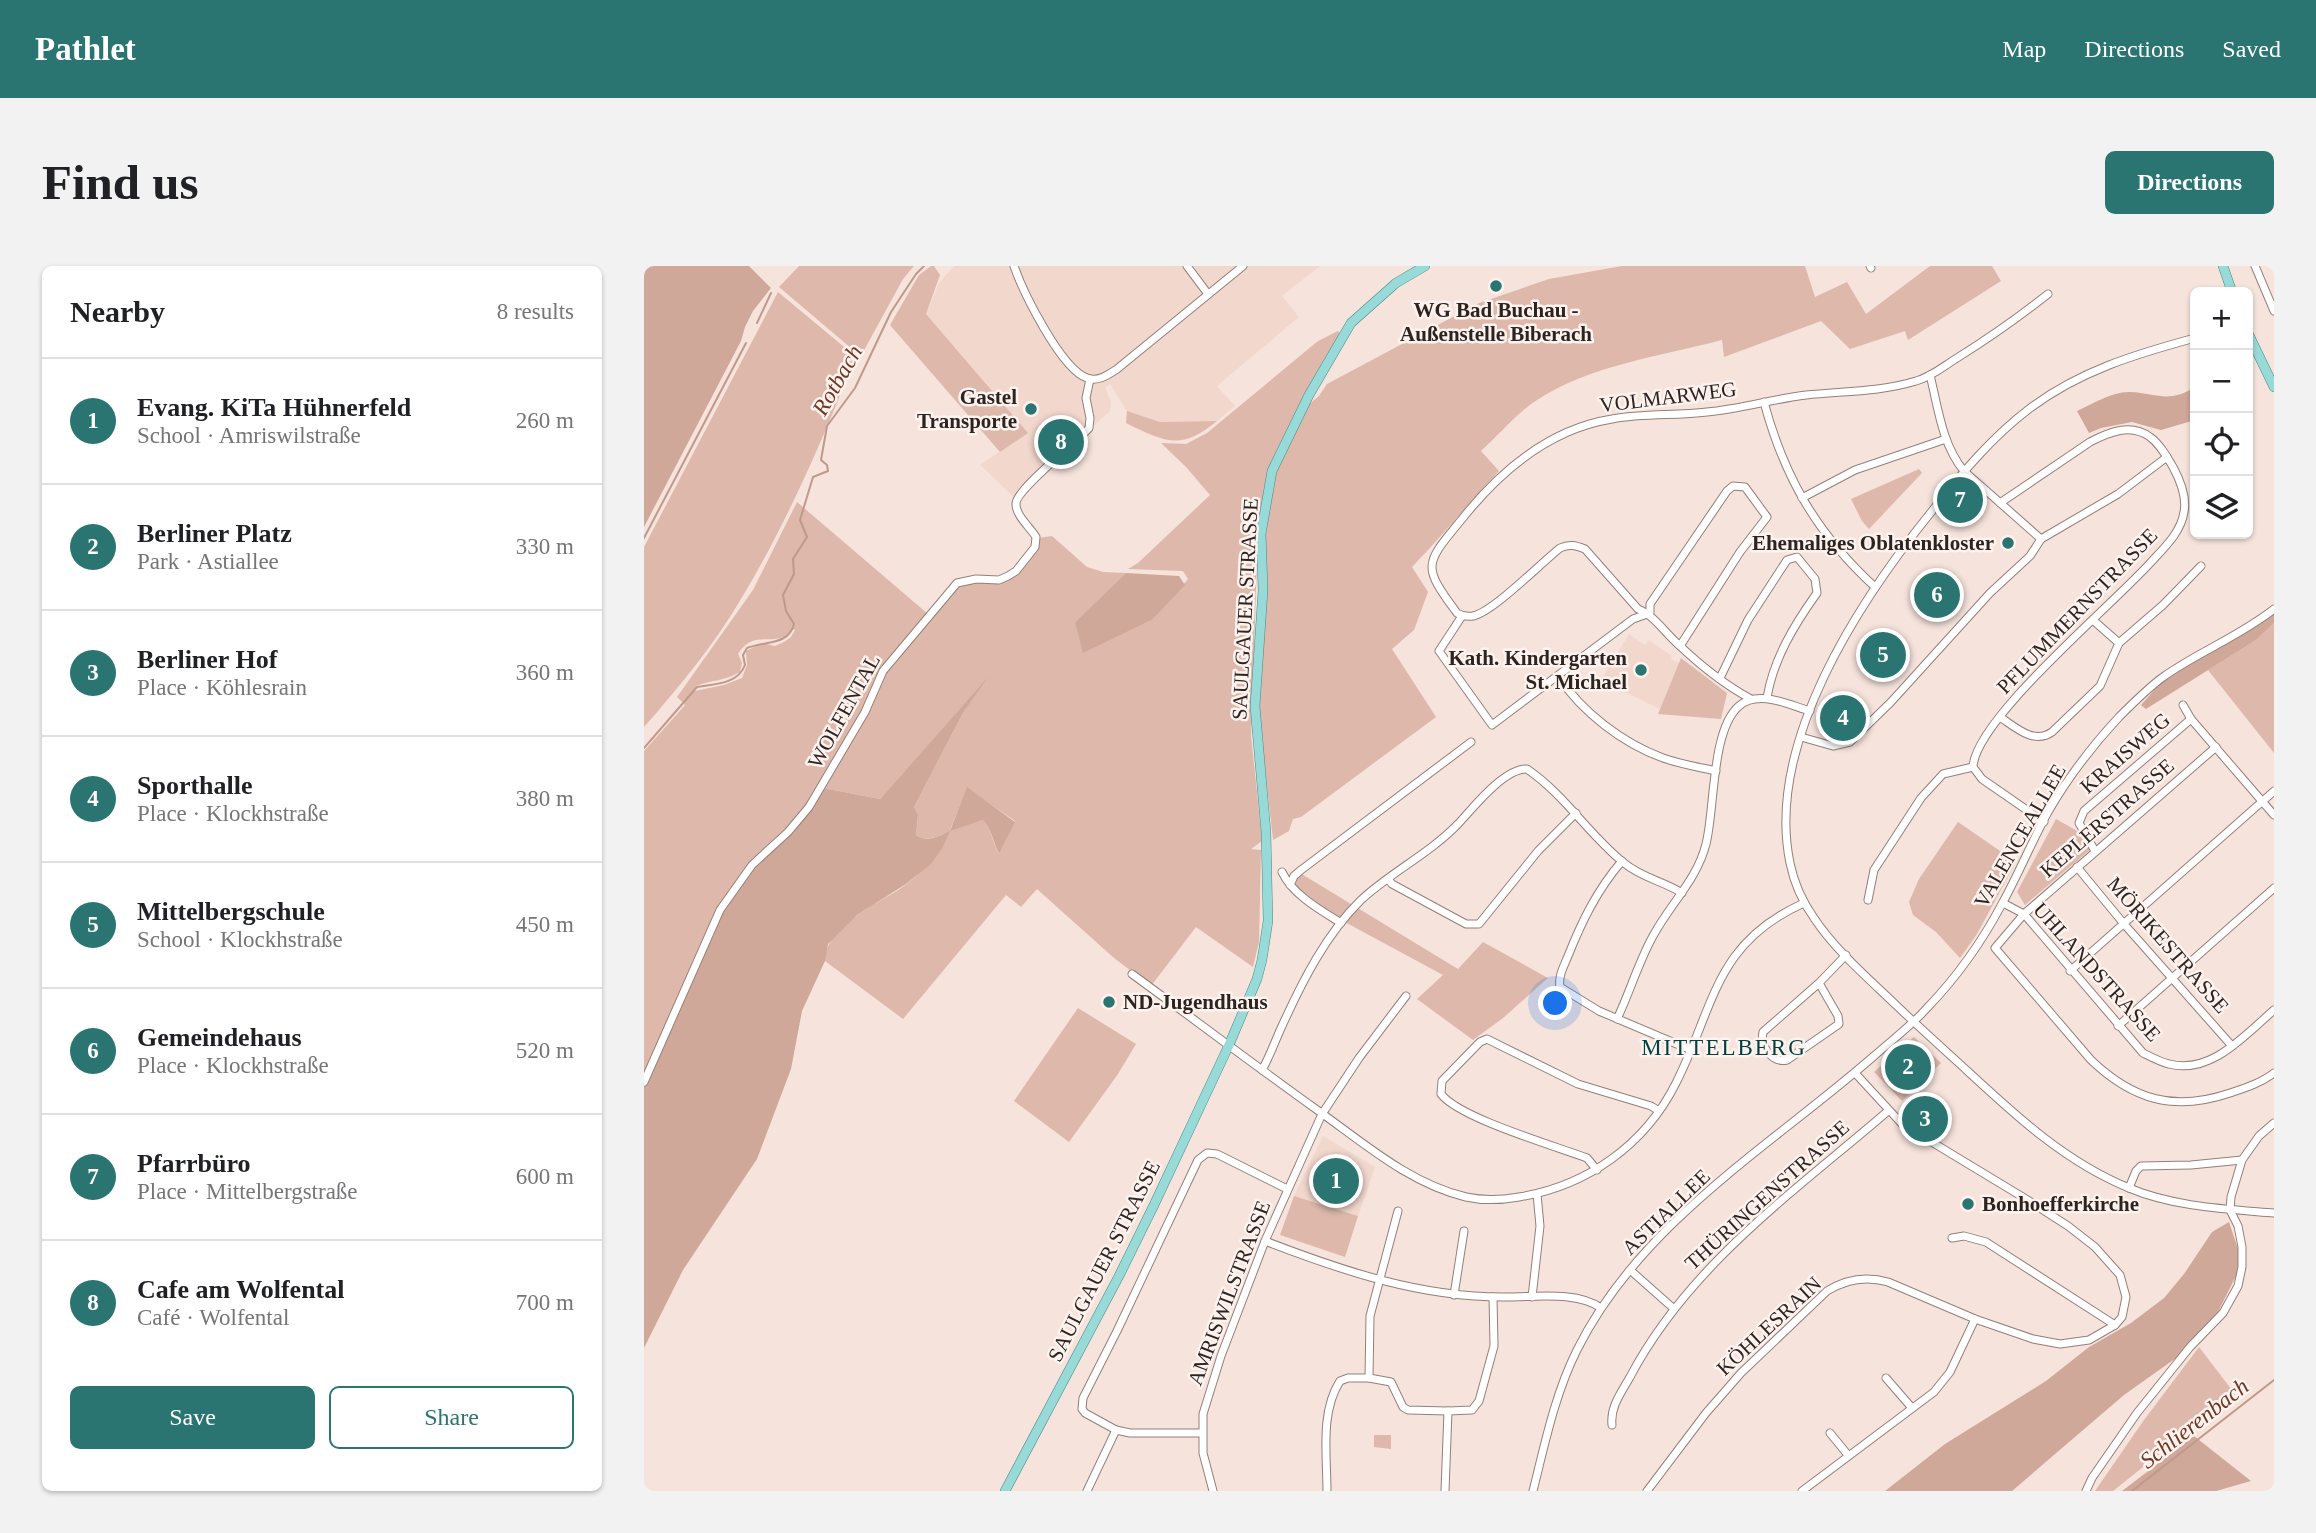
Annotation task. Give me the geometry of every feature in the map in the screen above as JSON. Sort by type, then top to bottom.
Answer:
[{"type":"main road","name":"SAULGAUER STRASSE","points":[[1005,1491],[1119,1276],[1257,979],[1268,921],[1266,832],[1255,706],[1263,590],[1261,534],[1272,471],[1309,395],[1351,323],[1396,283],[1425,266]]},
{"type":"main road","points":[[2223,266],[2230,287]]},
{"type":"main road","points":[[2253,343],[2274,387]]},
{"type":"street","points":[[1014,266],[1019,281],[1046,331],[1068,363],[1082,376],[1094,379],[1116,369],[1243,266]]},
{"type":"street","points":[[1187,266],[1208,294]]},
{"type":"street","points":[[2255,266],[2274,310]]},
{"type":"street","name":"VOLMARWEG","points":[[1462,616],[1433,579],[1433,559],[1436,552],[1483,493],[1522,458],[1558,437],[1599,421],[1640,415],[1709,412],[1806,395],[1871,391],[1918,381],[1930,376],[2016,319],[2048,294]]},
{"type":"street","points":[[2190,340],[2112,363],[2062,387],[2029,408],[1964,471],[1875,587],[1839,648],[1801,737],[1793,767],[1787,823],[1791,866],[1804,904],[1823,931],[1913,1022],[2040,1137],[2099,1174],[2129,1188],[2181,1203],[2274,1213]]},
{"type":"street","points":[[1930,376],[1946,439],[1954,459],[2041,540]]},
{"type":"street","name":"WOLFENTAL","points":[[644,1082],[720,911],[752,864],[788,832],[809,807],[864,712],[883,671],[957,583],[976,579],[999,580],[1008,576],[1016,571],[1035,547],[1036,537],[1020,517],[1015,506],[1016,499],[1089,428],[1086,398],[1094,379]]},
{"type":"street","points":[[1764,402],[1776,444],[1802,498],[1840,550],[1875,587]]},
{"type":"street","name":"PFLUMMERNSTRASSE","points":[[1973,767],[1974,755],[2000,717],[2026,687],[2139,576],[2176,533],[2185,502],[2167,457],[2152,438],[2142,432],[2116,431],[2091,442],[2000,503]]},
{"type":"street","points":[[1802,498],[1855,470],[1946,439]]},
{"type":"street","points":[[1801,737],[1833,746],[1850,742],[1891,702],[1990,593],[2030,556],[2041,540],[2118,494],[2167,457]]},
{"type":"street","points":[[1680,646],[1740,552],[1767,517],[1745,487],[1733,486],[1727,491],[1650,604],[1650,613],[1656,624],[1680,646],[1751,699]]},
{"type":"street","points":[[1572,545],[1585,549],[1638,609],[1650,613],[1633,619],[1492,725],[1439,652],[1462,616],[1483,612],[1560,548],[1572,545]]},
{"type":"street","points":[[1720,678],[1762,596],[1787,560],[1797,558],[1815,579],[1816,593],[1785,643],[1767,698]]},
{"type":"street","points":[[2000,717],[2032,737],[2047,736],[2100,686],[2119,643],[2163,605],[2201,566]]},
{"type":"street","name":"VALENCEALLEE","points":[[1913,1022],[1959,971],[2003,904],[2044,822],[2075,771],[2119,718],[2162,678],[2274,609]]},
{"type":"street","points":[[2094,621],[2119,643]]},
{"type":"street","points":[[1558,676],[1578,700],[1621,737],[1662,758],[1716,771]]},
{"type":"street","points":[[1617,1020],[1645,950],[1661,921],[1696,871],[1706,842],[1724,730],[1731,714],[1743,702],[1767,698],[1810,711]]},
{"type":"street","points":[[2183,705],[2191,719],[2274,815]]},
{"type":"street","name":"KRAISWEG","points":[[2095,851],[2078,823],[2084,811],[2191,719]]},
{"type":"street","points":[[1290,885],[1301,870],[1471,742]]},
{"type":"street","name":"KEPLERSTRASSE","points":[[2216,747],[2024,914],[1995,948],[2091,1060],[2108,1076],[2133,1091],[2154,1099],[2205,1100],[2247,1088],[2274,1073]]},
{"type":"street","points":[[1868,900],[1874,870],[1927,791],[1944,774],[1973,767],[1982,779],[2044,822]]},
{"type":"street","points":[[1262,1070],[1320,952],[1341,923],[1362,900],[1441,839],[1496,786],[1519,769],[1531,771],[1622,861],[1639,874],[1682,893]]},
{"type":"street","points":[[2070,971],[2274,791]]},
{"type":"street","points":[[1388,879],[1392,884],[1466,924],[1474,925],[1482,921],[1538,851],[1576,813]]},
{"type":"street","points":[[1622,861],[1603,885],[1583,918],[1559,983],[1565,992],[1617,1020],[1691,1050]]},
{"type":"street","name":"MÖRIKESTRASSE","points":[[2077,867],[2232,1046]]},
{"type":"street","points":[[1282,872],[1290,885],[1315,907],[1341,923]]},
{"type":"street","points":[[2118,1026],[2274,888]]},
{"type":"street","points":[[1132,974],[1391,1163],[1442,1190],[1486,1200],[1537,1194],[1597,1170],[1638,1137],[1659,1111],[1676,1083],[1711,996],[1737,953],[1766,925],[1804,904]]},
{"type":"street","name":"UHLANDSTRASSE","points":[[2003,904],[2024,914],[2070,971],[2143,1053],[2169,1064],[2190,1066],[2209,1060],[2232,1046],[2274,1010]]},
{"type":"street","points":[[1819,983],[1838,1016],[1839,1024],[1787,1060],[1776,1061],[1763,1043],[1763,1032],[1819,983],[1846,955]]},
{"type":"street","name":"AMRISWILSTRASSE","points":[[1213,1491],[1206,1470],[1202,1433],[1208,1394],[1265,1241],[1322,1114],[1359,1058],[1406,996]]},
{"type":"street","name":"ASTIALLEE","points":[[1534,1491],[1561,1389],[1577,1350],[1601,1308],[1630,1270],[1678,1219],[1913,1022]]},
{"type":"street","points":[[1597,1170],[1587,1158],[1482,1120],[1454,1105],[1441,1094],[1442,1081],[1480,1042],[1487,1039],[1578,1084],[1651,1106],[1659,1111]]},
{"type":"street","points":[[1855,1073],[1888,1111],[1913,1131],[2068,1226],[2105,1256],[2120,1275],[2126,1297],[2122,1317],[2115,1325],[1986,1242],[1964,1236],[1952,1238]]},
{"type":"street","name":"THÜRINGENSTRASSE","points":[[1612,1425],[1611,1413],[1644,1350],[1693,1284],[1756,1223],[1888,1111]]},
{"type":"street","points":[[2086,1491],[2137,1413],[2190,1347],[2223,1313],[2238,1286],[2242,1247],[2238,1226],[2230,1210],[2242,1160],[2259,1136],[2274,1123]]},
{"type":"street","points":[[1202,1433],[1130,1433],[1116,1430],[1085,1413],[1082,1409],[1083,1398],[1201,1156],[1207,1153],[1217,1154],[1287,1189]]},
{"type":"street","points":[[2129,1188],[2141,1166],[2242,1160]]},
{"type":"street","points":[[1532,1297],[1540,1226],[1537,1194]]},
{"type":"street","points":[[1369,1378],[1370,1316],[1398,1210]]},
{"type":"street","points":[[1454,1295],[1464,1231]]},
{"type":"street","points":[[1265,1241],[1331,1266],[1379,1280],[1454,1295],[1581,1300],[1601,1308]]},
{"type":"street","points":[[1630,1270],[1673,1308]]},
{"type":"street","name":"KÖHLESRAIN","points":[[1647,1491],[1706,1413],[1741,1373],[1835,1286],[1856,1280],[1876,1279],[1888,1282],[1975,1319],[2034,1339],[2060,1344],[2089,1340],[2115,1325]]},
{"type":"street","points":[[1328,1491],[1327,1428],[1336,1387],[1343,1379],[1369,1378],[1391,1382],[1403,1407],[1408,1410],[1472,1410],[1479,1401],[1494,1346],[1493,1297]]},
{"type":"street","points":[[1802,1491],[1934,1392],[1943,1382],[1975,1319]]},
{"type":"street","points":[[1886,1378],[1912,1408]]},
{"type":"street","points":[[1445,1491],[1448,1411]]},
{"type":"street","points":[[1087,1491],[1116,1430]]},
{"type":"street","points":[[1830,1433],[1848,1455]]},
{"type":"shaded area","points":[[644,266],[749,266],[771,288],[753,311],[741,341],[644,527]]},
{"type":"shaded area","points":[[799,266],[914,266],[903,279],[862,354],[858,354],[779,287]]},
{"type":"shaded area","points":[[934,266],[940,275],[926,314],[1028,433],[1000,452],[890,325],[919,275]]},
{"type":"shaded area","points":[[954,266],[1320,266],[1282,296],[1299,317],[1217,386],[1235,406],[1217,421],[1160,422],[1127,411],[1110,384],[1105,388],[1111,401],[1110,411],[1015,498],[980,465],[1027,433],[926,314],[939,283]]},
{"type":"shaded area","points":[[1622,266],[1805,266],[1815,297],[1847,282],[1866,314],[1930,266],[1992,266],[2001,281],[1908,340],[1905,331],[1850,349],[1821,321],[1724,357],[1722,340],[1627,363],[1580,378],[1530,405],[1481,451],[1499,471],[1412,567],[1428,592],[1414,630],[1392,649],[1436,717],[1301,817],[1293,819],[1289,831],[1273,840],[1257,696],[1262,650],[1266,534],[1274,471],[1269,470],[1258,534],[1251,735],[1262,841],[1251,849],[1261,850],[1259,942],[1253,967],[1196,927],[1151,986],[1114,958],[1037,889],[1021,907],[1006,895],[903,1019],[825,961],[827,948],[843,926],[918,875],[936,854],[949,832],[929,838],[916,835],[918,816],[914,807],[963,713],[983,683],[880,799],[823,788],[885,672],[957,585],[1010,577],[1038,538],[1052,536],[1087,567],[1103,572],[1126,573],[1075,622],[1153,619],[1188,579],[1183,571],[1128,569],[1138,563],[1210,495],[1161,443],[1186,444],[1207,433],[1318,341],[1338,331],[1340,334],[1322,363],[1301,411],[1319,396],[1327,384],[1479,303],[1549,279]],"holes":[[[967,788],[1015,821],[999,854],[983,820],[950,830]]]},
{"type":"shaded area","points":[[778,292],[849,351],[853,363],[802,483],[757,571],[708,649],[644,727],[644,547]]},
{"type":"shaded area","points":[[2190,390],[2190,421],[2161,430],[2132,422],[2089,433],[2077,411],[2117,394],[2130,392],[2170,396]]},
{"type":"shaded area","points":[[1127,411],[1160,422],[1217,421],[1193,437],[1183,440],[1162,439],[1126,423]]},
{"type":"shaded area","points":[[1919,469],[1922,473],[1869,529],[1851,499]]},
{"type":"shaded area","points":[[797,502],[928,614],[882,668],[863,711],[644,1082],[644,751],[685,705],[677,697],[753,590]],"holes":[[[792,629],[795,630],[791,637],[775,646],[762,643],[746,651],[747,665],[742,678],[695,691],[696,686],[740,672],[742,663],[738,654],[752,641],[780,638]]]},
{"type":"shaded area","points":[[1126,573],[1179,576],[1185,585],[1153,619],[1083,653],[1075,622]]},
{"type":"shaded area","points":[[2274,613],[2274,623],[2256,640],[2146,709],[2141,705],[2165,678]]},
{"type":"shaded area","points":[[2274,623],[2274,753],[2208,670],[2256,640]]},
{"type":"shaded area","name":"Kath. Kindergarten St. Michael","points":[[1629,634],[1645,645],[1649,640],[1679,663],[1660,709],[1621,690],[1603,677]]},
{"type":"shaded area","points":[[1681,658],[1727,693],[1721,719],[1658,714]]},
{"type":"shaded area","points":[[988,677],[963,713],[914,807],[918,815],[916,835],[929,839],[950,831],[931,864],[906,884],[857,915],[828,944],[825,961],[802,1011],[791,1069],[757,1159],[683,1270],[644,1348],[644,1082],[720,910],[739,881],[823,788],[880,799]]},
{"type":"shaded area","points":[[967,787],[1015,822],[999,854],[983,820],[950,831]]},
{"type":"shaded area","points":[[2056,819],[2079,832],[2091,849],[2025,905],[2017,892]]},
{"type":"shaded area","points":[[1958,822],[2016,862],[1977,934],[1960,958],[1936,932],[1913,915],[1909,902],[1919,879]]},
{"type":"shaded area","points":[[1300,873],[1458,969],[1483,942],[1548,978],[1503,1018],[1473,1040],[1417,999],[1443,975],[1330,914],[1284,876]]},
{"type":"shaded area","points":[[1078,1008],[1136,1044],[1069,1142],[1014,1101]]},
{"type":"shaded area","points":[[1914,1037],[1941,1063],[1902,1101],[1874,1072]]},
{"type":"shaded area","points":[[1323,1136],[1375,1167],[1358,1216],[1294,1196]]},
{"type":"shaded area","points":[[1294,1196],[1358,1216],[1345,1257],[1280,1235]]},
{"type":"shaded area","points":[[2229,1222],[2239,1252],[2237,1274],[2218,1312],[2176,1358],[2124,1395],[2012,1491],[1885,1491],[1945,1444],[2046,1381],[2089,1347],[2131,1323],[2164,1298],[2212,1232]]},
{"type":"shaded area","points":[[2199,1347],[2235,1394],[2113,1491],[2095,1491],[2144,1420]]},
{"type":"shaded area","points":[[1374,1435],[1391,1435],[1391,1449],[1374,1447]]},
{"type":"shaded area","points":[[2194,1436],[2251,1481],[2216,1491],[2122,1491]]},
{"type":"waterway","name":"Rotbach","points":[[644,748],[697,687],[731,680],[742,671],[745,665],[743,655],[747,648],[782,639],[791,631],[794,624],[786,611],[783,595],[794,574],[793,559],[807,537],[800,520],[813,477],[828,471],[827,465],[821,460],[827,426],[855,388],[891,312],[924,266]]},
{"type":"waterway","points":[[757,323],[771,293]]},
{"type":"waterway","points":[[644,538],[746,343]]},
{"type":"waterway","name":"Schlierenbach","points":[[2132,1491],[2274,1380]]},
{"type":"place","name":"WG Bad Buchau - Außenstelle Biberach","points":[[1496,286]]},
{"type":"place","name":"Gastel Transporte","points":[[1031,409]]},
{"type":"place","name":"Cafe am Wolfental","points":[[1061,442]]},
{"type":"place","name":"Pfarrbüro","points":[[1960,500]]},
{"type":"place","name":"Ehemaliges Oblatenkloster","points":[[2008,543]]},
{"type":"place","name":"Gemeindehaus","points":[[1937,595]]},
{"type":"place","name":"Mittelbergschule","points":[[1883,655]]},
{"type":"place","name":"Kath. Kindergarten St. Michael","points":[[1641,670]]},
{"type":"place","name":"Sporthalle","points":[[1843,718]]},
{"type":"place","name":"ND-Jugendhaus","points":[[1109,1002]]},
{"type":"place","name":"Berliner Platz","points":[[1908,1067]]},
{"type":"place","name":"Berliner Hof","points":[[1925,1119]]},
{"type":"place","name":"Evang. KiTa Hühnerfeld","points":[[1336,1181]]},
{"type":"place","name":"Bonhoefferkirche","points":[[1968,1204]]},
{"type":"district","name":"MITTELBERG","points":[[1724,1047]]}]
